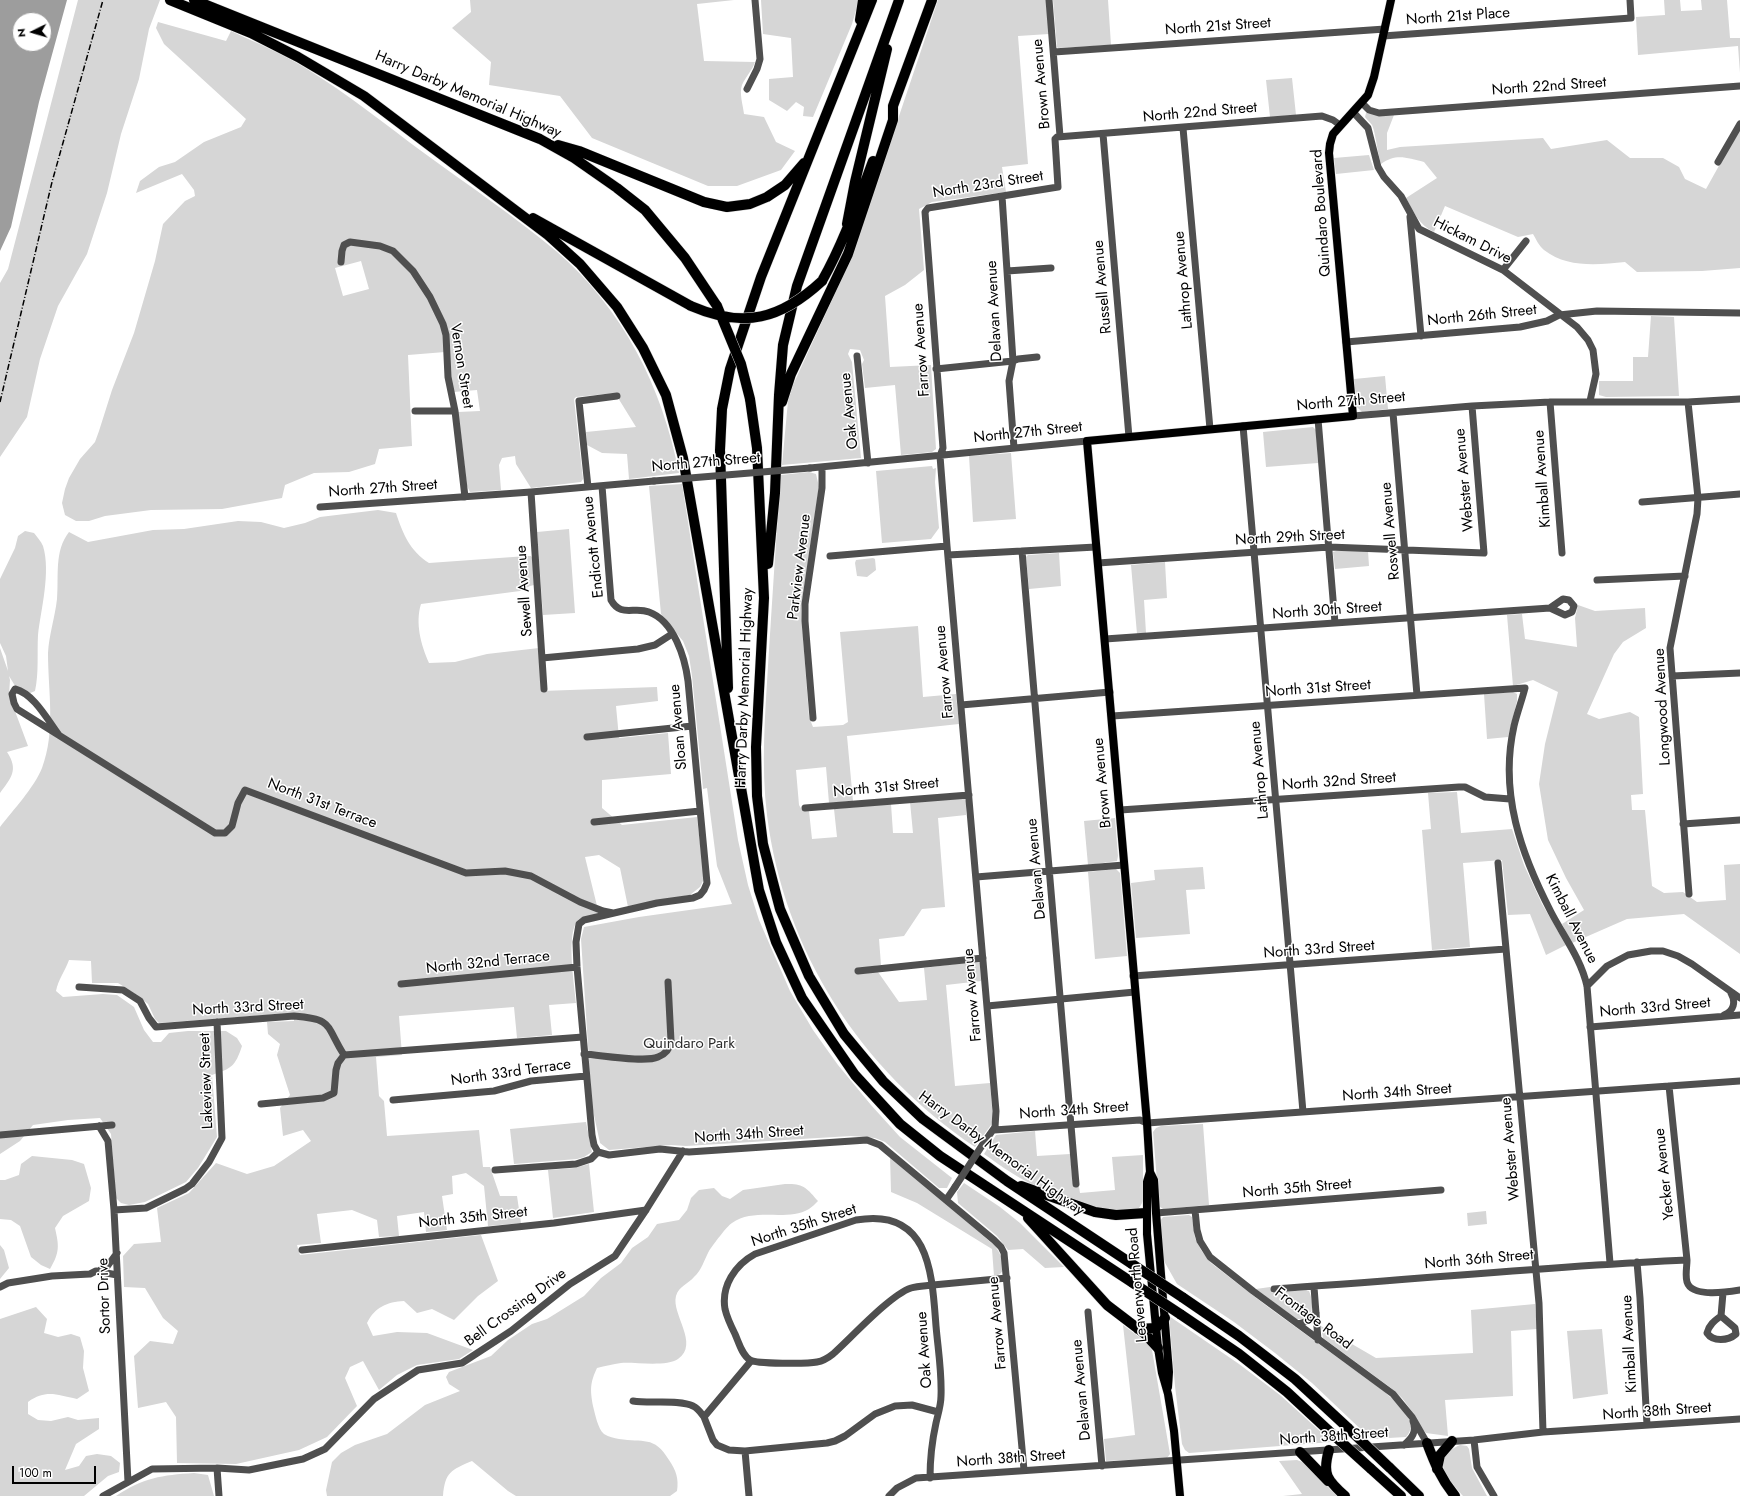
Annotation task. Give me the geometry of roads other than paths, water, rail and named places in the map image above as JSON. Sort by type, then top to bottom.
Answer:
[{"type":"highway","name":"Harry Darby Memorial Highway","points":[[170,0],[250,33],[298,57],[370,101],[548,235],[580,264],[617,307],[643,348],[666,396],[683,458],[729,724],[760,890],[776,942],[802,998],[855,1075],[900,1124],[940,1156],[1133,1282],[1251,1364],[1288,1392],[1400,1496]]},
{"type":"highway","name":"Harry Darby Memorial Highway","points":[[194,0],[540,139],[574,158],[617,188],[645,210],[686,258],[717,306],[741,364],[750,399],[757,448],[764,598],[756,746],[757,796],[763,844],[780,909],[809,976],[844,1034],[878,1075],[923,1119],[1007,1181],[1182,1297],[1238,1336],[1295,1379],[1419,1496]]},
{"type":"highway","points":[[858,35],[863,0]]},
{"type":"highway","points":[[729,724],[720,450],[722,409],[730,370],[742,330],[761,277],[872,0]]},
{"type":"highway","points":[[848,224],[855,182],[899,0]]},
{"type":"highway","points":[[764,598],[775,493],[783,345],[797,286],[899,0]]},
{"type":"highway","points":[[503,202],[691,306],[712,315],[735,319],[765,316],[782,310],[800,301],[822,281],[838,252],[932,0]]},
{"type":"highway","points":[[778,416],[791,374],[848,254],[894,120],[893,106]]},
{"type":"highway","points":[[540,139],[579,151],[704,202],[727,207],[750,204],[767,197],[785,185],[809,157]]},
{"type":"highway","points":[[1007,1181],[1096,1212],[1116,1215],[1151,1213]]},
{"type":"highway","points":[[1017,1206],[1107,1305],[1151,1339],[1158,1348]]},
{"type":"highway","points":[[1138,1329],[1156,1328],[1165,1318]]},
{"type":"highway","points":[[1437,1469],[1440,1455],[1452,1441]]},
{"type":"highway","points":[[1427,1443],[1443,1481],[1455,1496]]},
{"type":"highway","points":[[1329,1450],[1325,1463],[1326,1473],[1330,1483]]},
{"type":"highway","points":[[1300,1452],[1345,1496]]},
{"type":"main road","name":"Quindaro Boulevard","points":[[1353,416],[1329,153],[1333,134],[1362,103],[1371,87],[1391,0]]},
{"type":"main road","name":"North 27th Street","points":[[1087,441],[1353,416]]},
{"type":"main road","name":"Brown Avenue","points":[[1087,441],[1147,1123]]},
{"type":"main road","name":"Leavenworth Road","points":[[1147,1123],[1150,1172],[1147,1182],[1165,1318],[1169,1372],[1168,1394]]},
{"type":"main road","name":"Leavenworth Road","points":[[1151,1213],[1158,1348],[1168,1394],[1180,1496]]},
{"type":"street","points":[[747,88],[757,69],[760,59],[755,0]]},
{"type":"street","name":"Brown Avenue","points":[[1049,0],[1060,136],[1057,136],[1055,139],[1058,187]]},
{"type":"street","name":"North 21st Place","points":[[1384,32],[1632,18],[1630,0]]},
{"type":"street","name":"North 21st Street","points":[[1054,52],[1384,32]]},
{"type":"street","name":"North 22nd Street","points":[[1362,103],[1369,110],[1379,113],[1740,86]]},
{"type":"street","name":"Hickam Drive","points":[[1353,112],[1368,128],[1378,167],[1384,177],[1401,196],[1419,229],[1503,270],[1577,327],[1588,340],[1593,350],[1596,374],[1590,401]]},
{"type":"street","name":"North 22nd Street","points":[[1060,136],[1183,128],[1322,116],[1333,120],[1340,125]]},
{"type":"street","points":[[1718,162],[1740,124]]},
{"type":"street","name":"Lathrop Avenue","points":[[1183,128],[1210,429]]},
{"type":"street","name":"Russell Avenue","points":[[1103,134],[1129,437]]},
{"type":"street","name":"North 23rd Street","points":[[925,212],[928,208],[1058,187]]},
{"type":"street","name":"Delavan Avenue","points":[[1002,196],[1013,361],[1009,381],[1014,448]]},
{"type":"street","points":[[1409,211],[1421,336]]},
{"type":"street","name":"Farrow Avenue","points":[[925,212],[943,448],[940,456],[987,1006],[996,1122],[994,1130]]},
{"type":"street","points":[[1503,270],[1526,241]]},
{"type":"street","name":"Vernon Street","points":[[341,262],[344,245],[350,242],[393,251],[413,271],[430,297],[443,324],[446,335],[448,377],[455,411],[465,497]]},
{"type":"street","points":[[1007,271],[1051,268]]},
{"type":"street","name":"North 26th Street","points":[[1346,342],[1526,326],[1547,321],[1560,315],[1597,311],[1740,313]]},
{"type":"street","name":"Oak Avenue","points":[[857,356],[868,463]]},
{"type":"street","points":[[936,368],[1013,361],[1037,357]]},
{"type":"street","points":[[588,487],[579,401],[617,396]]},
{"type":"street","name":"North 27th Street","points":[[1353,416],[1472,406],[1550,402],[1688,402],[1740,399]]},
{"type":"street","name":"Kimball Avenue","points":[[1550,402],[1562,553]]},
{"type":"street","name":"Longwood Avenue","points":[[1688,402],[1698,498],[1697,514],[1670,648],[1689,894]]},
{"type":"street","name":"Webster Avenue","points":[[1472,406],[1484,553]]},
{"type":"street","points":[[415,411],[455,411]]},
{"type":"street","name":"Roswell Avenue","points":[[1394,413],[1417,695]]},
{"type":"street","points":[[1318,419],[1335,623]]},
{"type":"street","name":"Lathrop Avenue","points":[[1243,426],[1302,1112]]},
{"type":"street","name":"North 27th Street","points":[[320,507],[531,492],[822,468],[1087,441]]},
{"type":"street","name":"Parkview Avenue","points":[[813,718],[805,604],[822,488],[822,468]]},
{"type":"street","name":"Endicott Avenue","points":[[602,486],[609,594],[614,605]]},
{"type":"street","name":"Sewell Avenue","points":[[531,492],[544,689]]},
{"type":"street","points":[[1642,502],[1740,494]]},
{"type":"street","points":[[830,556],[947,546]]},
{"type":"street","points":[[948,555],[1096,547]]},
{"type":"street","name":"North 29th Street","points":[[1098,563],[1329,547],[1484,553]]},
{"type":"street","name":"Delavan Avenue","points":[[1022,551],[1076,1184]]},
{"type":"street","points":[[1597,580],[1685,576]]},
{"type":"street","name":"Sloan Avenue","points":[[614,605],[623,610],[647,611],[655,614],[672,634],[679,646],[685,662],[707,883],[700,895],[693,898],[657,903],[617,914]]},
{"type":"street","name":"North 30th Street","points":[[1105,639],[1550,608]]},
{"type":"street","points":[[542,658],[638,649],[655,645],[672,634]]},
{"type":"street","points":[[1672,676],[1740,673]]},
{"type":"street","name":"Kimball Avenue","points":[[1525,688],[1514,727],[1510,761],[1510,799],[1520,841],[1535,882],[1584,969],[1587,986],[1610,1263]]},
{"type":"street","name":"North 31st Street","points":[[1112,716],[1525,688]]},
{"type":"street","name":"North 31st Terrace","points":[[59,735],[32,699],[22,691],[15,689],[12,694],[17,709],[215,832],[225,833],[232,826],[238,804],[245,790],[466,873],[506,871],[531,876],[580,902],[603,911],[617,914]]},
{"type":"street","points":[[961,705],[1110,692]]},
{"type":"street","points":[[587,737],[692,726]]},
{"type":"street","name":"North 32nd Street","points":[[1120,810],[1459,787],[1465,788],[1485,797],[1510,799]]},
{"type":"street","name":"North 31st Street","points":[[805,808],[968,795]]},
{"type":"street","points":[[594,822],[700,811]]},
{"type":"street","points":[[1684,824],[1740,820]]},
{"type":"street","name":"Webster Avenue","points":[[1498,863],[1536,1268],[1543,1432]]},
{"type":"street","points":[[976,877],[1124,866]]},
{"type":"street","points":[[495,1170],[576,1164],[590,1159],[598,1152],[594,1145],[592,1135],[584,1054],[576,942],[579,924],[584,920],[617,914]]},
{"type":"street","name":"North 33rd Street","points":[[1133,976],[1506,949]]},
{"type":"street","points":[[1587,986],[1607,966],[1628,955],[1651,951],[1663,951],[1678,956],[1692,964],[1740,998]]},
{"type":"street","points":[[858,971],[983,958]]},
{"type":"street","name":"North 32nd Terrace","points":[[401,984],[577,967]]},
{"type":"street","points":[[584,1054],[643,1059],[657,1058],[664,1054],[668,1050],[671,1041],[668,982]]},
{"type":"street","name":"North 33rd Street","points":[[79,987],[123,990],[140,1001],[149,1018],[156,1027],[294,1016],[322,1020],[327,1024],[334,1040],[344,1056]]},
{"type":"street","name":"North 33rd Street","points":[[1722,1016],[1729,1013],[1733,1007],[1734,1000],[1730,991]]},
{"type":"street","points":[[987,1006],[1135,992]]},
{"type":"street","name":"North 33rd Street","points":[[1590,1027],[1740,1015]]},
{"type":"street","name":"Lakeview Street","points":[[114,1210],[146,1208],[185,1189],[192,1184],[209,1162],[222,1138],[217,1022]]},
{"type":"street","points":[[262,1104],[323,1098],[334,1093],[336,1070],[338,1063],[344,1056],[583,1036]]},
{"type":"street","name":"North 33rd Terrace","points":[[393,1100],[494,1091],[531,1081],[586,1076]]},
{"type":"street","name":"North 34th Street","points":[[994,1130],[1140,1120],[1147,1123],[1520,1098],[1740,1081]]},
{"type":"street","name":"Yecker Avenue","points":[[1669,1086],[1687,1260],[1687,1282],[1696,1291],[1723,1293],[1740,1290]]},
{"type":"street","points":[[0,1136],[112,1125]]},
{"type":"street","name":"Sortor Drive","points":[[99,1126],[108,1141],[114,1210],[128,1482]]},
{"type":"street","points":[[946,1200],[994,1130]]},
{"type":"street","name":"North 34th Street","points":[[598,1152],[608,1154],[660,1149],[682,1151],[867,1140],[880,1144],[946,1200]]},
{"type":"street","name":"Bell Crossing Drive","points":[[103,1496],[152,1469],[217,1468],[249,1470],[302,1459],[325,1449],[374,1399],[418,1370],[462,1363],[511,1331],[570,1284],[615,1256],[646,1210],[682,1151]]},
{"type":"street","name":"North 35th Street","points":[[1151,1213],[1441,1190]]},
{"type":"street","name":"Farrow Avenue","points":[[946,1200],[1001,1247],[1006,1261],[1024,1470]]},
{"type":"street","name":"North 35th Street","points":[[302,1250],[554,1223],[646,1210]]},
{"type":"street","name":"Frontage Road","points":[[1195,1210],[1197,1230],[1200,1241],[1210,1257],[1318,1340],[1393,1394],[1412,1417],[1427,1443]]},
{"type":"street","name":"North 35th Street","points":[[751,1361],[743,1352],[725,1308],[724,1293],[729,1279],[744,1261],[755,1254],[856,1220],[870,1218],[888,1220],[906,1229]]},
{"type":"street","name":"Oak Avenue","points":[[906,1229],[917,1239],[923,1249],[929,1263],[933,1285],[941,1396],[932,1446],[930,1478]]},
{"type":"street","points":[[0,1287],[8,1283],[52,1276],[90,1274],[106,1268],[117,1252]]},
{"type":"street","name":"North 36th Street","points":[[1274,1289],[1314,1287],[1536,1268],[1687,1260]]},
{"type":"street","name":"Kimball Avenue","points":[[1636,1262],[1640,1298],[1647,1425]]},
{"type":"street","points":[[96,1271],[117,1275]]},
{"type":"street","points":[[704,1417],[751,1361],[811,1362],[822,1360],[833,1354],[892,1299],[910,1288],[1007,1278]]},
{"type":"street","points":[[1314,1287],[1318,1340]]},
{"type":"street","points":[[1721,1316],[1723,1293]]},
{"type":"street","name":"Delavan Avenue","points":[[1088,1312],[1102,1466]]},
{"type":"street","points":[[1298,1324],[1308,1321],[1316,1313]]},
{"type":"street","points":[[633,1401],[642,1403],[686,1404],[694,1406],[704,1417],[713,1440],[717,1445],[729,1450],[745,1451],[835,1441],[846,1436],[875,1414],[895,1406],[912,1405],[938,1412]]},
{"type":"street","points":[[1404,1445],[1412,1437],[1414,1431],[1415,1425],[1412,1417]]},
{"type":"street","name":"North 38th Street","points":[[930,1478],[1024,1470],[1474,1440],[1543,1432],[1740,1419]]},
{"type":"street","points":[[1474,1440],[1477,1467],[1494,1496]]},
{"type":"street","points":[[745,1451],[749,1496]]},
{"type":"street","points":[[217,1468],[219,1496]]},
{"type":"street","points":[[889,1496],[896,1488],[909,1481],[916,1478],[930,1478]]},
{"type":"railway","points":[[0,402],[52,182],[103,0]]},
{"type":"park label","name":"Quindaro Park","points":[[689,1044]]}]
